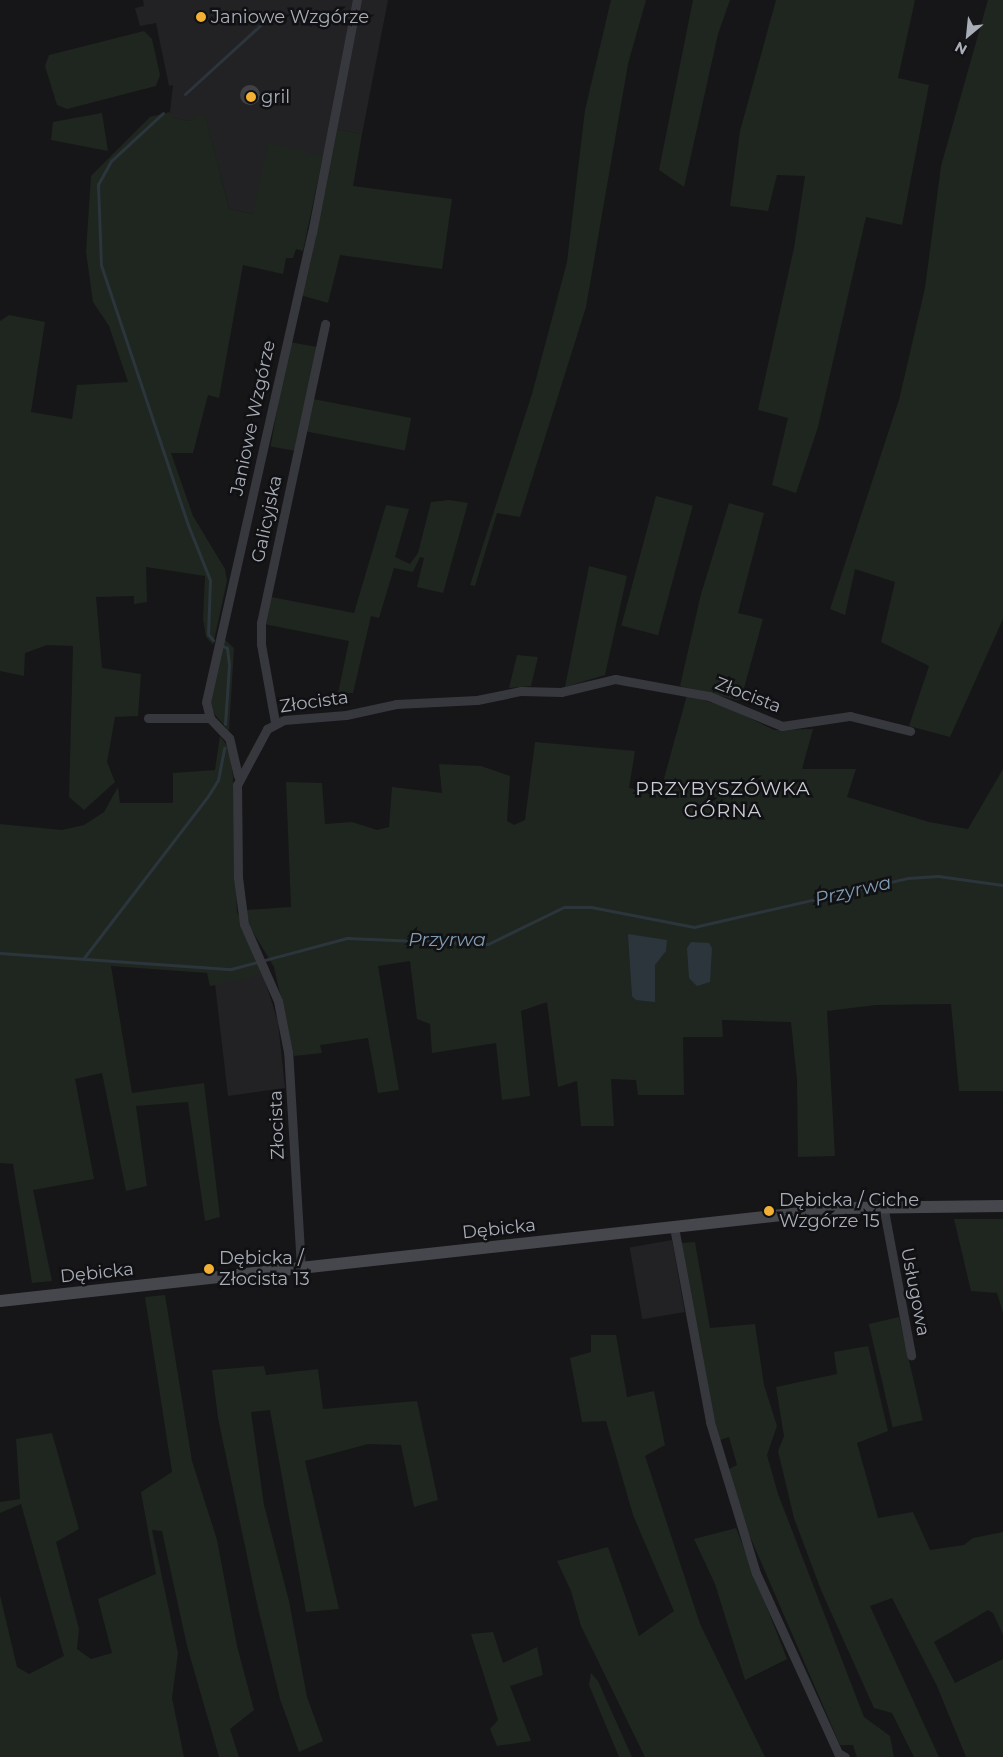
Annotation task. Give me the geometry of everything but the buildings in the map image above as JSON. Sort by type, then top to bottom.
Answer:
[{"type":"street","name":"Janiowe Wzgórze","points":[[210,718],[206,702],[216,648],[312,233],[357,0]]},
{"type":"street","name":"Galicyjska","points":[[275,722],[261,644],[261,623],[325,324]]},
{"type":"street","name":"Złocista","points":[[301,1268],[290,1068],[283,1022],[264,966],[241,909],[238,776],[260,738],[275,722],[346,715],[396,704],[477,700],[521,691],[561,692],[615,680],[713,698],[782,726],[850,716],[910,731]]},
{"type":"street","points":[[148,718],[210,718],[229,738],[238,776]]},
{"type":"street","name":"Dębicka","points":[[0,1301],[883,1205],[1003,1206]]},
{"type":"street","name":"Usługowa","points":[[883,1205],[911,1355]]},
{"type":"street","points":[[674,1227],[710,1422],[756,1573],[838,1753],[845,1757]]},
{"type":"shaded area","points":[[143,0],[388,0],[362,134],[330,128],[323,156],[253,214],[229,209],[205,115],[188,121],[173,118],[170,112],[173,85],[169,86],[156,23],[140,26],[135,8],[144,6]]},
{"type":"shaded area","points":[[611,0],[646,0],[628,64],[586,307],[520,517],[497,513],[475,586],[470,585],[532,394],[567,262],[585,110]]},
{"type":"shaded area","points":[[693,0],[730,0],[718,34],[684,187],[659,170]]},
{"type":"shaded area","points":[[776,0],[915,0],[898,78],[929,85],[902,225],[866,217],[818,427],[796,493],[772,485],[788,418],[758,410],[794,248],[805,176],[777,175],[768,211],[730,206],[740,131]]},
{"type":"shaded area","points":[[988,0],[1003,0],[1003,619],[950,737],[909,726],[929,666],[881,642],[895,582],[855,569],[845,615],[830,609],[899,400],[925,288],[941,166]]},
{"type":"shaded area","points":[[144,31],[152,39],[160,75],[156,86],[67,109],[57,105],[45,66],[49,55]]},
{"type":"shaded area","points":[[170,112],[174,118],[188,121],[205,114],[229,209],[253,214],[268,143],[323,156],[303,251],[296,249],[293,258],[286,258],[283,274],[243,265],[219,398],[208,395],[193,453],[171,453],[193,516],[225,569],[227,581],[213,645],[206,637],[203,619],[205,576],[146,567],[147,602],[134,604],[134,596],[96,597],[102,668],[141,674],[138,716],[115,717],[107,762],[115,782],[84,810],[69,797],[73,646],[47,645],[25,653],[24,676],[0,671],[0,321],[9,315],[45,322],[31,412],[72,419],[77,385],[128,382],[109,326],[93,302],[86,252],[91,176],[150,117]]},
{"type":"shaded area","points":[[102,113],[108,151],[51,140],[53,122]]},
{"type":"shaded area","points":[[336,129],[362,134],[353,186],[452,199],[442,269],[340,255],[328,303],[300,295]]},
{"type":"shaded area","points":[[289,342],[318,347],[299,451],[271,446]]},
{"type":"shaded area","points":[[313,399],[411,418],[405,450],[307,431]]},
{"type":"shaded area","points":[[656,496],[693,506],[658,635],[621,625]]},
{"type":"shaded area","points":[[449,500],[468,503],[443,593],[417,587],[424,558],[420,557],[413,572],[394,568],[379,618],[371,616],[353,693],[338,693],[349,641],[264,624],[271,597],[354,613],[386,505],[409,509],[395,557],[410,564],[418,553],[431,502]]},
{"type":"shaded area","points":[[729,503],[764,513],[738,613],[763,619],[741,699],[736,700],[680,686],[701,594]]},
{"type":"shaded area","points":[[589,566],[627,576],[605,675],[565,687]]},
{"type":"shaded area","points":[[223,638],[234,648],[229,731],[211,710],[211,692]]},
{"type":"shaded area","points":[[517,655],[538,657],[531,686],[509,688]]},
{"type":"shaded area","points":[[687,695],[729,708],[774,730],[813,729],[802,769],[856,769],[847,797],[929,822],[968,829],[1003,769],[1003,1091],[959,1091],[951,1004],[876,1005],[827,1011],[835,1156],[798,1157],[797,1080],[791,1022],[722,1020],[723,1037],[683,1037],[684,1095],[638,1095],[636,1080],[611,1079],[614,1126],[581,1126],[577,1081],[558,1087],[547,1002],[521,1011],[530,1096],[502,1100],[496,1043],[432,1053],[430,1024],[417,1019],[410,961],[378,966],[399,1090],[378,1093],[368,1038],[320,1045],[322,1053],[294,1056],[274,967],[250,927],[246,910],[291,907],[286,782],[322,783],[325,824],[352,822],[377,830],[389,827],[392,787],[442,793],[439,764],[481,766],[510,776],[507,821],[514,825],[525,820],[535,742],[635,751],[629,788],[660,793]]},
{"type":"shaded area","points":[[220,736],[229,748],[233,776],[237,912],[262,971],[250,978],[210,986],[207,973],[111,966],[132,1093],[204,1083],[220,1217],[205,1221],[188,1102],[136,1106],[147,1186],[126,1191],[102,1073],[75,1079],[94,1179],[33,1190],[52,1281],[32,1283],[13,1164],[0,1163],[0,824],[62,830],[84,825],[104,812],[118,787],[120,803],[173,803],[173,773],[215,770]]},
{"type":"shaded area","points":[[628,934],[667,940],[666,951],[655,965],[655,1002],[636,1000],[632,996]]},
{"type":"shaded area","points":[[691,942],[709,943],[712,948],[710,982],[697,986],[689,978],[687,948]]},
{"type":"shaded area","points":[[262,971],[278,1022],[285,1088],[228,1096],[215,984]]},
{"type":"shaded area","points":[[954,1219],[1003,1219],[1003,1313],[997,1293],[971,1291]]},
{"type":"shaded area","points":[[672,1240],[685,1312],[642,1319],[630,1247]]},
{"type":"shaded area","points":[[695,1242],[710,1328],[755,1324],[764,1385],[777,1426],[767,1455],[778,1494],[864,1717],[890,1736],[894,1757],[857,1757],[853,1745],[840,1745],[745,1525],[727,1470],[737,1465],[729,1437],[720,1440],[716,1436],[681,1243]]},
{"type":"shaded area","points":[[165,1295],[192,1461],[217,1540],[237,1646],[254,1710],[230,1729],[239,1757],[219,1757],[187,1646],[162,1531],[152,1530],[178,1653],[172,1698],[184,1757],[0,1757],[0,1595],[17,1667],[29,1674],[64,1656],[21,1504],[0,1513],[0,1502],[20,1499],[16,1439],[52,1433],[79,1529],[56,1542],[79,1629],[77,1649],[91,1659],[112,1653],[98,1599],[156,1574],[141,1492],[172,1472],[145,1297]]},
{"type":"shaded area","points":[[899,1317],[923,1420],[893,1427],[869,1324]]},
{"type":"shaded area","points":[[591,1335],[616,1335],[627,1397],[654,1391],[665,1445],[645,1456],[700,1624],[765,1757],[645,1757],[581,1626],[571,1591],[557,1561],[608,1547],[639,1636],[674,1611],[633,1515],[606,1421],[582,1422],[570,1358],[591,1352]]},
{"type":"shaded area","points":[[868,1346],[888,1431],[857,1443],[878,1518],[913,1512],[930,1550],[964,1545],[973,1538],[1003,1532],[1003,1635],[993,1613],[988,1610],[934,1642],[955,1683],[1003,1659],[1003,1757],[966,1757],[937,1686],[892,1598],[870,1606],[939,1757],[914,1757],[892,1713],[874,1708],[821,1590],[794,1518],[778,1451],[784,1436],[776,1387],[837,1374],[834,1352]]},
{"type":"shaded area","points":[[264,1366],[266,1375],[318,1369],[323,1409],[417,1401],[438,1500],[414,1507],[401,1445],[368,1444],[305,1461],[339,1609],[306,1612],[270,1410],[251,1412],[264,1505],[289,1601],[307,1697],[323,1741],[299,1752],[280,1699],[258,1608],[218,1418],[212,1370]]},
{"type":"shaded area","points":[[736,1528],[787,1659],[745,1680],[715,1584],[694,1539]]},
{"type":"shaded area","points":[[493,1632],[503,1663],[537,1647],[543,1675],[510,1686],[531,1741],[497,1746],[490,1729],[498,1720],[471,1634]]},
{"type":"shaded area","points":[[591,1673],[598,1681],[632,1757],[619,1757],[589,1685]]},
{"type":"waterway","points":[[185,94],[276,11]]},
{"type":"waterway","points":[[163,113],[111,161],[98,184],[101,265],[188,525],[210,580],[208,634],[213,640]]},
{"type":"waterway","points":[[221,645],[227,648],[229,665],[225,724]]},
{"type":"waterway","points":[[83,959],[208,796],[218,780],[224,748]]},
{"type":"waterway","name":"Przyrwa","points":[[0,953],[231,969],[347,938],[488,944],[564,907],[591,907],[694,927],[908,878],[938,876],[1003,885]]},
{"type":"place","name":"Janiowe Wzgórze","points":[[201,17]]},
{"type":"place","name":"gril","points":[[251,97]]},
{"type":"place","name":"Dębicka / Ciche Wzgórze 15","points":[[769,1211]]},
{"type":"place","name":"Dębicka / Złocista 13","points":[[209,1269]]},
{"type":"district","name":"PRZYBYSZÓWKA GÓRNA","points":[[723,800]]}]
